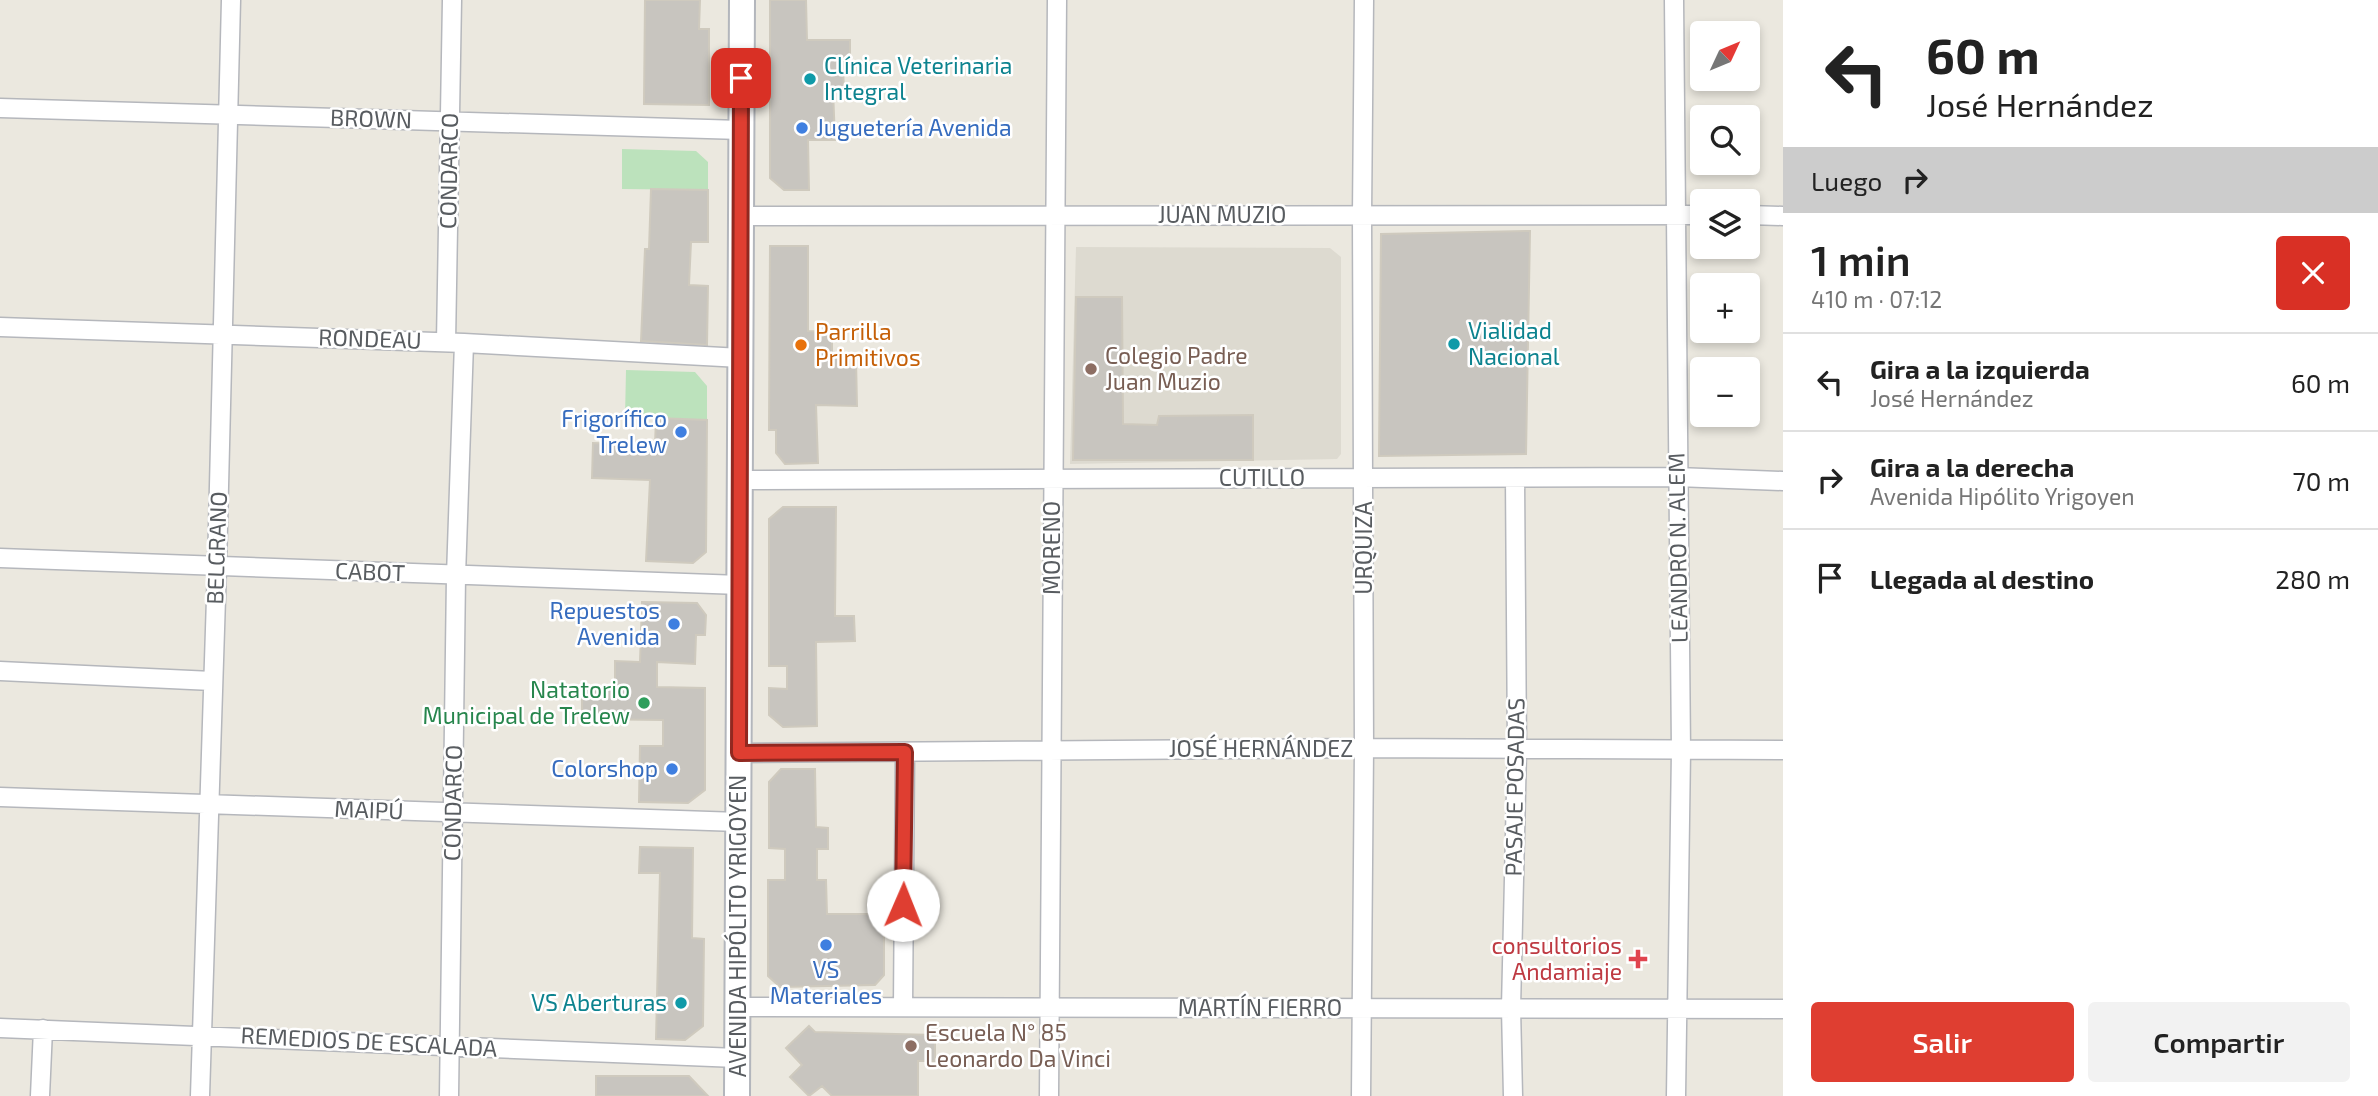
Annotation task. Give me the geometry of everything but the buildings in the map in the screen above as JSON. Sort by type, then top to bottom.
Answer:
[{"type":"main road","name":"AVENIDA HIPÓLITO YRIGOYEN","points":[[737,1096],[742,0]]},
{"type":"street","name":"BELGRANO","points":[[200,1096],[231,0]]},
{"type":"street","name":"CONDARCO","points":[[449,1096],[456,576],[450,121],[452,0]]},
{"type":"street","name":"MORENO","points":[[1049,1096],[1057,0]]},
{"type":"street","name":"URQUIZA","points":[[1361,1096],[1364,0]]},
{"type":"street","name":"LEANDRO N. ALEM","points":[[1674,0],[1681,751],[1675,1009],[1676,1096]]},
{"type":"street","name":"BROWN","points":[[0,108],[741,130]]},
{"type":"street","name":"JUAN MUZIO","points":[[741,216],[1690,215]]},
{"type":"street","points":[[1760,215],[1783,216]]},
{"type":"street","name":"RONDEAU","points":[[0,327],[455,342],[741,358]]},
{"type":"street","name":"CUTILLO","points":[[740,480],[1677,477],[1783,481]]},
{"type":"street","name":"PASAJE POSADAS","points":[[1513,1096],[1511,1008],[1517,749],[1515,478]]},
{"type":"street","name":"CABOT","points":[[0,558],[740,585]]},
{"type":"street","points":[[0,671],[212,681]]},
{"type":"street","name":"JOSÉ HERNÁNDEZ","points":[[739,753],[1364,748],[1783,750]]},
{"type":"street","points":[[902,1007],[905,752]]},
{"type":"street","name":"MAIPÚ","points":[[0,797],[739,822]]},
{"type":"street","name":"MARTÍN FIERRO","points":[[738,1007],[1783,1009]]},
{"type":"street","name":"REMEDIOS DE ESCALADA","points":[[0,1028],[737,1058]]},
{"type":"street","points":[[40,1096],[43,1029]]},
{"type":"shaded area","points":[[1076,247],[1330,248],[1341,257],[1341,454],[1337,459],[1070,464]]},
{"type":"green space","points":[[622,149],[696,151],[708,162],[708,190],[622,189]]},
{"type":"green space","points":[[626,370],[695,372],[707,386],[707,420],[625,417]]},
{"type":"place","name":"Clínica Veterinaria Integral","points":[[810,79]]},
{"type":"place","name":"Juguetería Avenida","points":[[802,128]]},
{"type":"place","name":"Vialidad Nacional","points":[[1454,344]]},
{"type":"place","name":"Parrilla Primitivos","points":[[801,345]]},
{"type":"place","name":"Colegio Padre Juan Muzio","points":[[1091,369]]},
{"type":"place","name":"Frigorífico Trelew","points":[[681,432]]},
{"type":"place","name":"Repuestos Avenida","points":[[674,624]]},
{"type":"place","name":"Natatorio Municipal de Trelew","points":[[644,703]]},
{"type":"place","name":"Colorshop","points":[[672,769]]},
{"type":"place","name":"VS Materiales","points":[[826,945]]},
{"type":"place","name":"consultorios Andamiaje","points":[[1638,959]]},
{"type":"place","name":"VS Aberturas","points":[[681,1003]]},
{"type":"place","name":"Escuela N° 85 Leonardo Da Vinci","points":[[911,1046]]},
{"type":"route","points":[[741,78],[739,753],[905,752],[903,905]]}]
